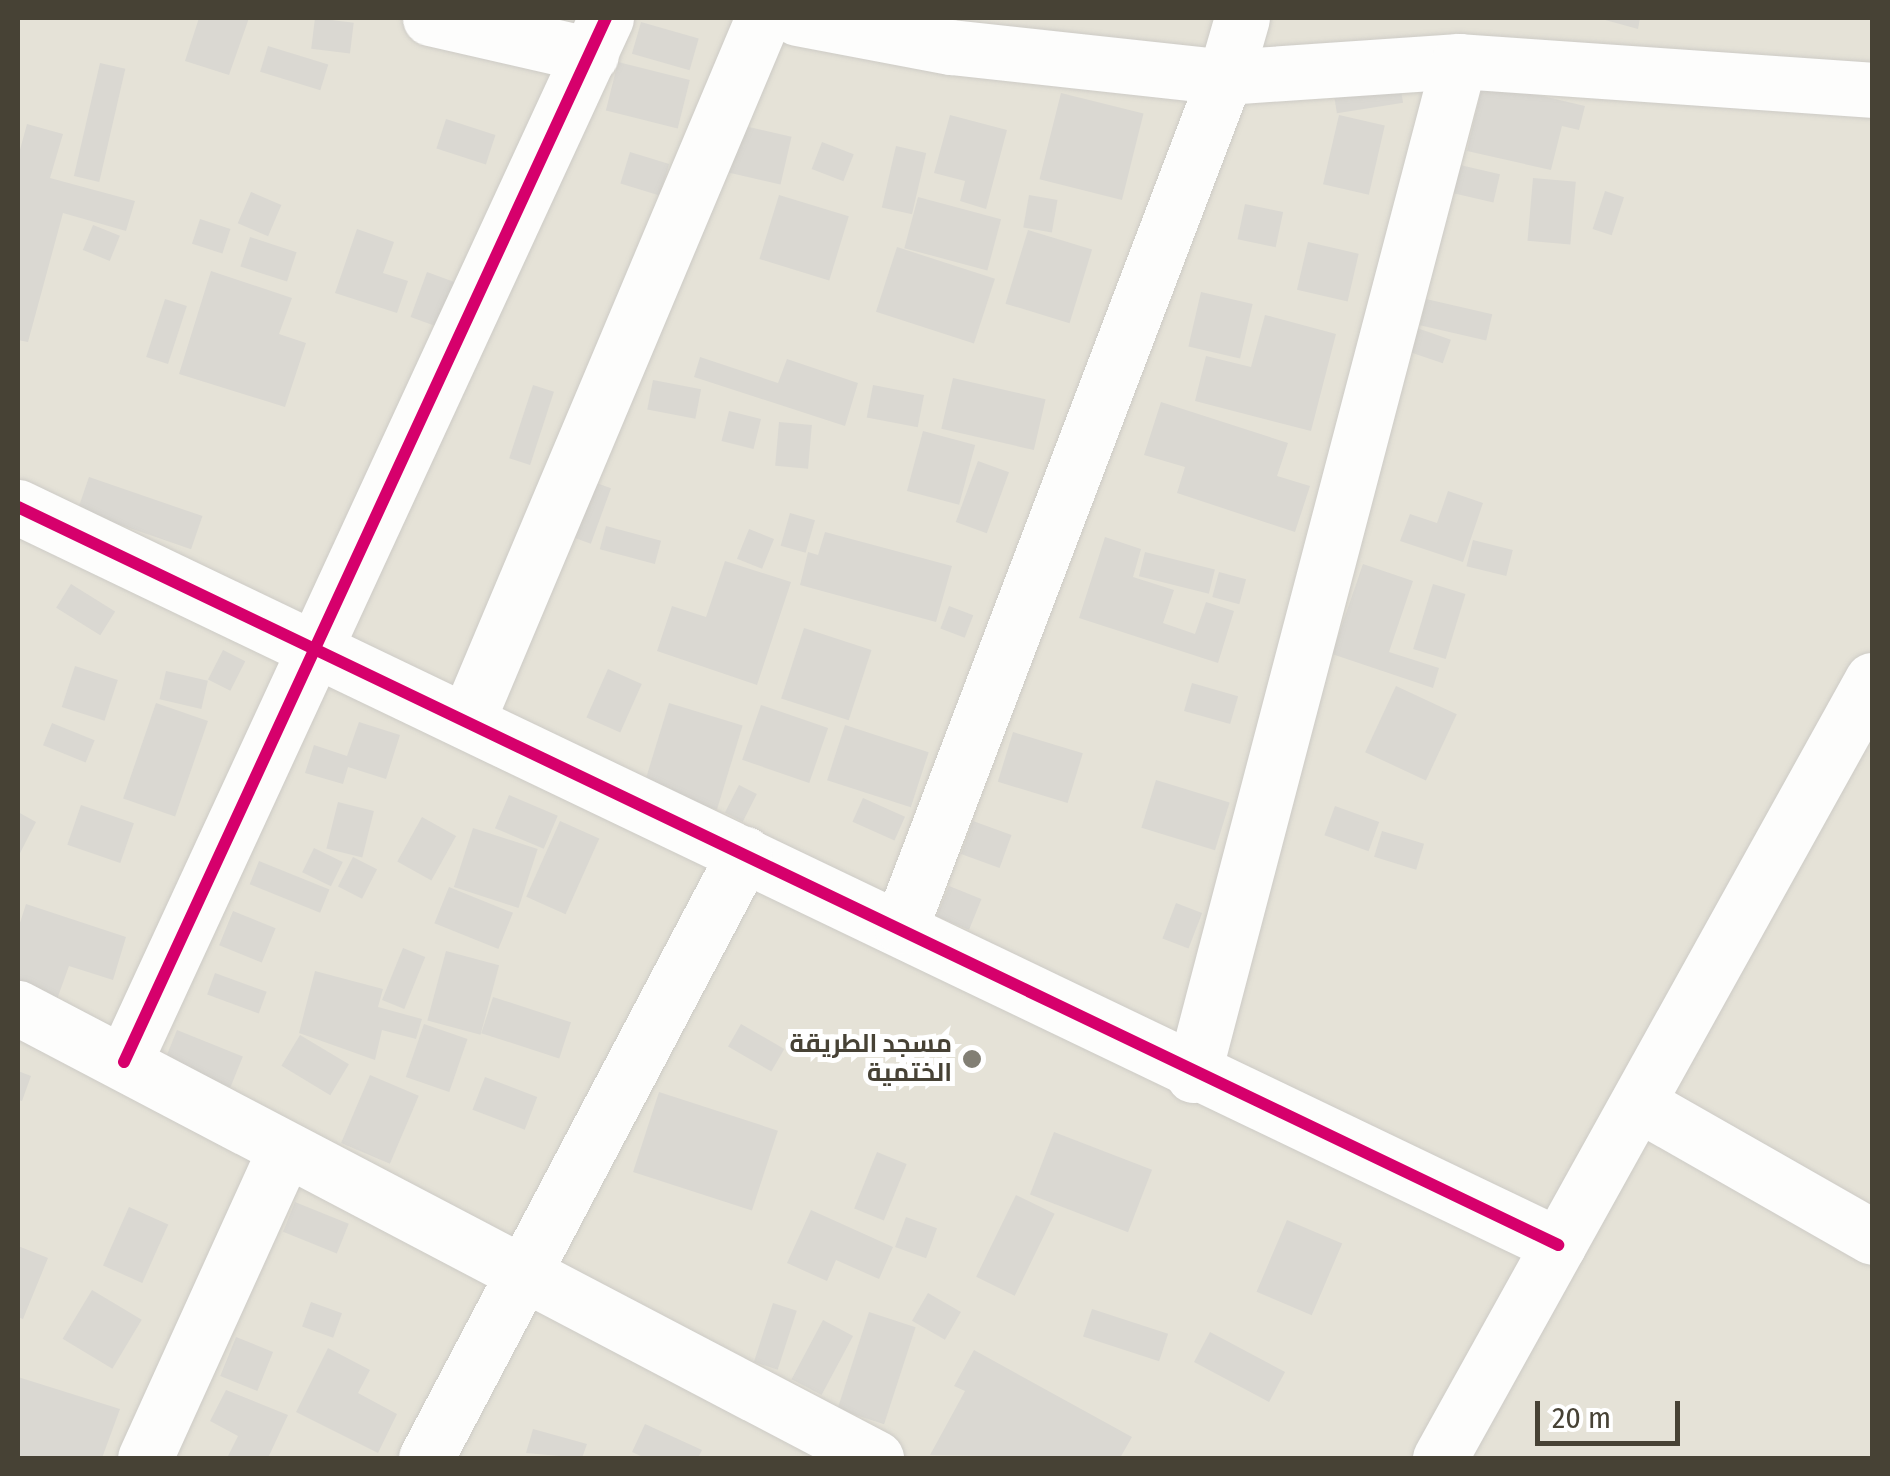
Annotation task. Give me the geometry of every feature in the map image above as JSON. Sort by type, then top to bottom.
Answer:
[{"type":"street","points":[[124,1062],[318,650],[598,36],[430,18]]},
{"type":"street","points":[[467,721],[763,18]]},
{"type":"street","points":[[797,18],[952,47],[1225,78],[1459,61],[1872,90]]},
{"type":"street","points":[[901,926],[1225,78],[1242,18]]},
{"type":"street","points":[[1192,1075],[1459,61]]},
{"type":"street","points":[[18,508],[901,926],[1192,1075],[1558,1245]]},
{"type":"street","points":[[1440,1458],[1641,1105],[1872,680]]},
{"type":"street","points":[[426,1458],[744,854]]},
{"type":"street","points":[[18,1008],[876,1458]]},
{"type":"street","points":[[1641,1105],[1872,1237]]},
{"type":"street","points":[[146,1458],[285,1149]]},
{"type":"shaded area","points":[[18,18],[1872,18],[1872,1458],[18,1458]]},
{"type":"building","points":[[199,18],[249,18],[229,75],[185,61]]},
{"type":"building","points":[[315,18],[354,23],[350,54],[311,49]]},
{"type":"building","points":[[1598,18],[1640,18],[1638,29]]},
{"type":"building","points":[[641,22],[699,39],[690,70],[632,54]]},
{"type":"building","points":[[268,46],[328,64],[320,90],[260,72]]},
{"type":"building","points":[[618,62],[690,80],[678,128],[606,111]]},
{"type":"building","points":[[100,63],[125,69],[99,182],[74,176]]},
{"type":"building","points":[[1399,77],[1403,103],[1337,113],[1333,87]]},
{"type":"building","points":[[1483,82],[1585,106],[1579,130],[1562,126],[1551,170],[1467,151]]},
{"type":"building","points":[[1061,93],[1143,114],[1122,200],[1039,179]]},
{"type":"building","points":[[950,115],[1007,130],[986,209],[960,201],[965,181],[934,173]]},
{"type":"building","points":[[1339,115],[1385,126],[1369,195],[1323,184]]},
{"type":"building","points":[[446,119],[495,135],[486,165],[436,148]]},
{"type":"building","points":[[27,124],[63,134],[50,178],[135,201],[126,231],[63,213],[28,342],[18,340],[18,157]]},
{"type":"building","points":[[736,124],[792,137],[781,185],[725,172]]},
{"type":"building","points":[[822,142],[854,154],[843,181],[812,169]]},
{"type":"building","points":[[896,146],[926,153],[912,214],[882,207]]},
{"type":"building","points":[[630,152],[669,164],[660,196],[620,184]]},
{"type":"building","points":[[1460,165],[1500,174],[1493,202],[1453,193]]},
{"type":"building","points":[[1533,178],[1576,182],[1570,245],[1528,241]]},
{"type":"building","points":[[1605,191],[1624,197],[1612,235],[1593,229]]},
{"type":"building","points":[[251,192],[281,205],[268,236],[238,223]]},
{"type":"building","points":[[779,195],[849,216],[829,280],[759,259]]},
{"type":"building","points":[[1029,195],[1058,200],[1052,233],[1023,227]]},
{"type":"building","points":[[918,197],[1001,219],[987,270],[904,248]]},
{"type":"building","points":[[1245,204],[1283,212],[1276,247],[1238,239]]},
{"type":"building","points":[[200,219],[230,229],[222,254],[192,244]]},
{"type":"building","points":[[93,225],[120,236],[110,261],[83,250]]},
{"type":"building","points":[[357,229],[394,242],[383,273],[408,281],[397,313],[335,293]]},
{"type":"building","points":[[1028,230],[1092,250],[1070,323],[1005,304]]},
{"type":"building","points":[[250,237],[297,252],[287,282],[240,266]]},
{"type":"building","points":[[1308,242],[1359,254],[1348,301],[1297,290]]},
{"type":"building","points":[[897,247],[995,279],[974,344],[876,312]]},
{"type":"building","points":[[211,271],[292,298],[279,334],[306,343],[285,407],[179,374]]},
{"type":"building","points":[[427,272],[460,284],[443,329],[411,317]]},
{"type":"building","points":[[1201,292],[1253,304],[1240,358],[1188,347]]},
{"type":"building","points":[[165,299],[187,306],[168,364],[146,357]]},
{"type":"building","points":[[1426,299],[1492,314],[1486,341],[1420,325]]},
{"type":"building","points":[[1265,315],[1336,334],[1311,431],[1195,401],[1206,356],[1251,367]]},
{"type":"building","points":[[1414,327],[1451,340],[1443,363],[1406,351]]},
{"type":"building","points":[[700,357],[778,383],[787,359],[858,383],[845,426],[694,377]]},
{"type":"building","points":[[953,378],[1046,399],[1034,450],[941,429]]},
{"type":"building","points":[[653,380],[701,389],[695,419],[647,409]]},
{"type":"building","points":[[533,385],[554,392],[530,465],[509,458]]},
{"type":"building","points":[[873,385],[924,395],[918,427],[867,417]]},
{"type":"building","points":[[1161,402],[1288,443],[1277,476],[1310,486],[1295,532],[1177,493],[1185,467],[1144,455]]},
{"type":"building","points":[[729,411],[761,419],[754,449],[722,441]]},
{"type":"building","points":[[779,422],[812,425],[808,469],[775,466]]},
{"type":"building","points":[[923,431],[975,445],[959,505],[907,491]]},
{"type":"building","points":[[978,461],[1009,472],[987,533],[956,522]]},
{"type":"building","points":[[89,477],[202,516],[191,549],[78,510]]},
{"type":"building","points":[[580,477],[611,488],[591,544],[560,532]]},
{"type":"building","points":[[1448,491],[1483,503],[1463,562],[1400,541],[1410,514],[1437,523]]},
{"type":"building","points":[[790,513],[815,520],[806,553],[781,546]]},
{"type":"building","points":[[606,526],[661,541],[655,564],[600,549]]},
{"type":"building","points":[[749,529],[774,539],[762,569],[737,559]]},
{"type":"building","points":[[825,532],[952,566],[936,622],[800,585],[808,552],[818,555]]},
{"type":"building","points":[[1105,537],[1141,549],[1133,577],[1174,590],[1163,623],[1195,634],[1206,602],[1234,611],[1218,663],[1079,618]]},
{"type":"building","points":[[1473,540],[1513,550],[1506,576],[1466,566]]},
{"type":"building","points":[[1145,552],[1215,569],[1209,594],[1139,576]]},
{"type":"building","points":[[725,561],[791,582],[757,685],[657,651],[672,606],[706,617]]},
{"type":"building","points":[[1363,564],[1413,581],[1389,652],[1439,668],[1433,688],[1332,654]]},
{"type":"building","points":[[1219,572],[1246,579],[1239,604],[1212,597]]},
{"type":"building","points":[[71,584],[115,612],[100,635],[56,608]]},
{"type":"building","points":[[1433,584],[1466,594],[1446,659],[1413,649]]},
{"type":"building","points":[[949,606],[973,615],[965,638],[940,628]]},
{"type":"building","points":[[804,628],[872,650],[849,720],[781,698]]},
{"type":"building","points":[[223,650],[245,661],[230,691],[208,679]]},
{"type":"building","points":[[75,666],[118,680],[105,721],[62,707]]},
{"type":"building","points":[[608,669],[642,684],[620,732],[586,717]]},
{"type":"building","points":[[166,671],[208,681],[201,709],[159,699]]},
{"type":"building","points":[[1192,683],[1238,696],[1230,724],[1184,711]]},
{"type":"building","points":[[1396,686],[1457,714],[1426,780],[1365,752]]},
{"type":"building","points":[[156,703],[208,721],[175,816],[123,798]]},
{"type":"building","points":[[669,703],[743,726],[717,810],[643,787]]},
{"type":"building","points":[[761,705],[828,728],[809,783],[742,760]]},
{"type":"building","points":[[359,722],[400,735],[386,779],[348,767],[343,784],[305,773],[314,745],[347,756]]},
{"type":"building","points":[[52,723],[95,740],[86,762],[43,745]]},
{"type":"building","points":[[845,725],[929,752],[911,807],[827,780]]},
{"type":"building","points":[[1013,732],[1083,753],[1068,803],[998,782]]},
{"type":"building","points":[[1156,780],[1230,803],[1215,850],[1141,828]]},
{"type":"building","points":[[739,785],[757,794],[743,822],[725,813]]},
{"type":"building","points":[[509,795],[558,816],[544,849],[495,828]]},
{"type":"building","points":[[863,798],[905,817],[894,840],[852,822]]},
{"type":"building","points":[[338,802],[374,811],[362,858],[326,849]]},
{"type":"building","points":[[81,805],[134,823],[120,863],[67,845]]},
{"type":"building","points":[[1335,806],[1379,822],[1369,851],[1324,835]]},
{"type":"building","points":[[18,812],[36,822],[18,857]]},
{"type":"building","points":[[422,817],[456,836],[431,881],[397,862]]},
{"type":"building","points":[[560,821],[599,838],[566,914],[526,897]]},
{"type":"building","points":[[973,821],[1012,835],[1000,868],[961,854]]},
{"type":"building","points":[[473,828],[538,849],[519,908],[454,887]]},
{"type":"building","points":[[1382,831],[1424,844],[1416,870],[1374,857]]},
{"type":"building","points":[[314,848],[343,862],[331,886],[302,872]]},
{"type":"building","points":[[353,857],[377,869],[362,899],[338,886]]},
{"type":"building","points":[[259,861],[329,889],[320,913],[250,884]]},
{"type":"building","points":[[949,886],[981,899],[969,930],[937,917]]},
{"type":"building","points":[[449,887],[513,913],[498,949],[434,923]]},
{"type":"building","points":[[1176,903],[1202,913],[1189,949],[1162,938]]},
{"type":"building","points":[[26,904],[126,937],[113,980],[69,966],[56,1002],[18,989],[18,929]]},
{"type":"building","points":[[233,911],[276,928],[262,963],[219,945]]},
{"type":"building","points":[[403,948],[425,957],[404,1009],[382,1000]]},
{"type":"building","points":[[446,951],[499,965],[480,1035],[427,1021]]},
{"type":"building","points":[[315,971],[383,989],[378,1007],[422,1019],[416,1039],[382,1030],[375,1060],[299,1033]]},
{"type":"building","points":[[215,973],[267,992],[259,1013],[207,995]]},
{"type":"building","points":[[493,997],[571,1022],[559,1058],[481,1033]]},
{"type":"building","points":[[424,1024],[467,1039],[449,1092],[406,1077]]},
{"type":"building","points":[[741,1024],[784,1049],[771,1072],[728,1047]]},
{"type":"building","points":[[177,1030],[243,1057],[230,1087],[165,1061]]},
{"type":"building","points":[[300,1035],[349,1064],[330,1095],[281,1066]]},
{"type":"building","points":[[18,1071],[31,1076],[22,1101],[18,1100]]},
{"type":"building","points":[[370,1075],[419,1096],[390,1164],[341,1143]]},
{"type":"building","points":[[485,1077],[537,1097],[525,1130],[472,1110]]},
{"type":"building","points":[[659,1092],[778,1131],[752,1211],[633,1172]]},
{"type":"building","points":[[1054,1132],[1152,1170],[1128,1232],[1030,1195]]},
{"type":"building","points":[[877,1152],[907,1164],[884,1221],[854,1209]]},
{"type":"building","points":[[1016,1195],[1055,1214],[1015,1296],[976,1277]]},
{"type":"building","points":[[295,1202],[349,1224],[337,1253],[283,1232]]},
{"type":"building","points":[[129,1207],[168,1224],[142,1283],[103,1265]]},
{"type":"building","points":[[811,1210],[893,1247],[879,1279],[836,1260],[827,1281],[787,1263]]},
{"type":"building","points":[[906,1217],[937,1228],[926,1258],[895,1247]]},
{"type":"building","points":[[1287,1220],[1342,1243],[1312,1315],[1257,1292]]},
{"type":"building","points":[[18,1246],[48,1258],[23,1319],[18,1317]]},
{"type":"building","points":[[92,1290],[142,1320],[112,1369],[63,1339]]},
{"type":"building","points":[[928,1293],[961,1312],[945,1340],[912,1321]]},
{"type":"building","points":[[311,1302],[342,1313],[333,1338],[302,1326]]},
{"type":"building","points":[[773,1303],[797,1311],[778,1370],[754,1362]]},
{"type":"building","points":[[1092,1309],[1168,1334],[1159,1361],[1083,1337]]},
{"type":"building","points":[[869,1312],[916,1327],[884,1424],[837,1409]]},
{"type":"building","points":[[823,1320],[853,1336],[822,1395],[792,1379]]},
{"type":"building","points":[[1210,1332],[1285,1372],[1269,1402],[1194,1362]]},
{"type":"building","points":[[236,1337],[273,1352],[257,1391],[220,1376]]},
{"type":"building","points":[[328,1348],[370,1370],[358,1393],[397,1414],[378,1453],[296,1412]]},
{"type":"building","points":[[974,1350],[1132,1437],[1120,1458],[930,1455],[965,1391],[954,1386]]},
{"type":"building","points":[[18,1377],[120,1409],[102,1458],[18,1458]]},
{"type":"building","points":[[226,1390],[288,1415],[268,1458],[227,1458],[238,1436],[210,1421]]},
{"type":"building","points":[[645,1424],[702,1450],[698,1458],[645,1458],[632,1452]]},
{"type":"building","points":[[533,1429],[587,1444],[582,1458],[526,1453]]},
{"type":"cycle path","points":[[124,1062],[606,18]]},
{"type":"cycle path","points":[[18,507],[1558,1245]]},
{"type":"place","name":"مسجد الطريقة الختمية","points":[[972,1059]]}]
